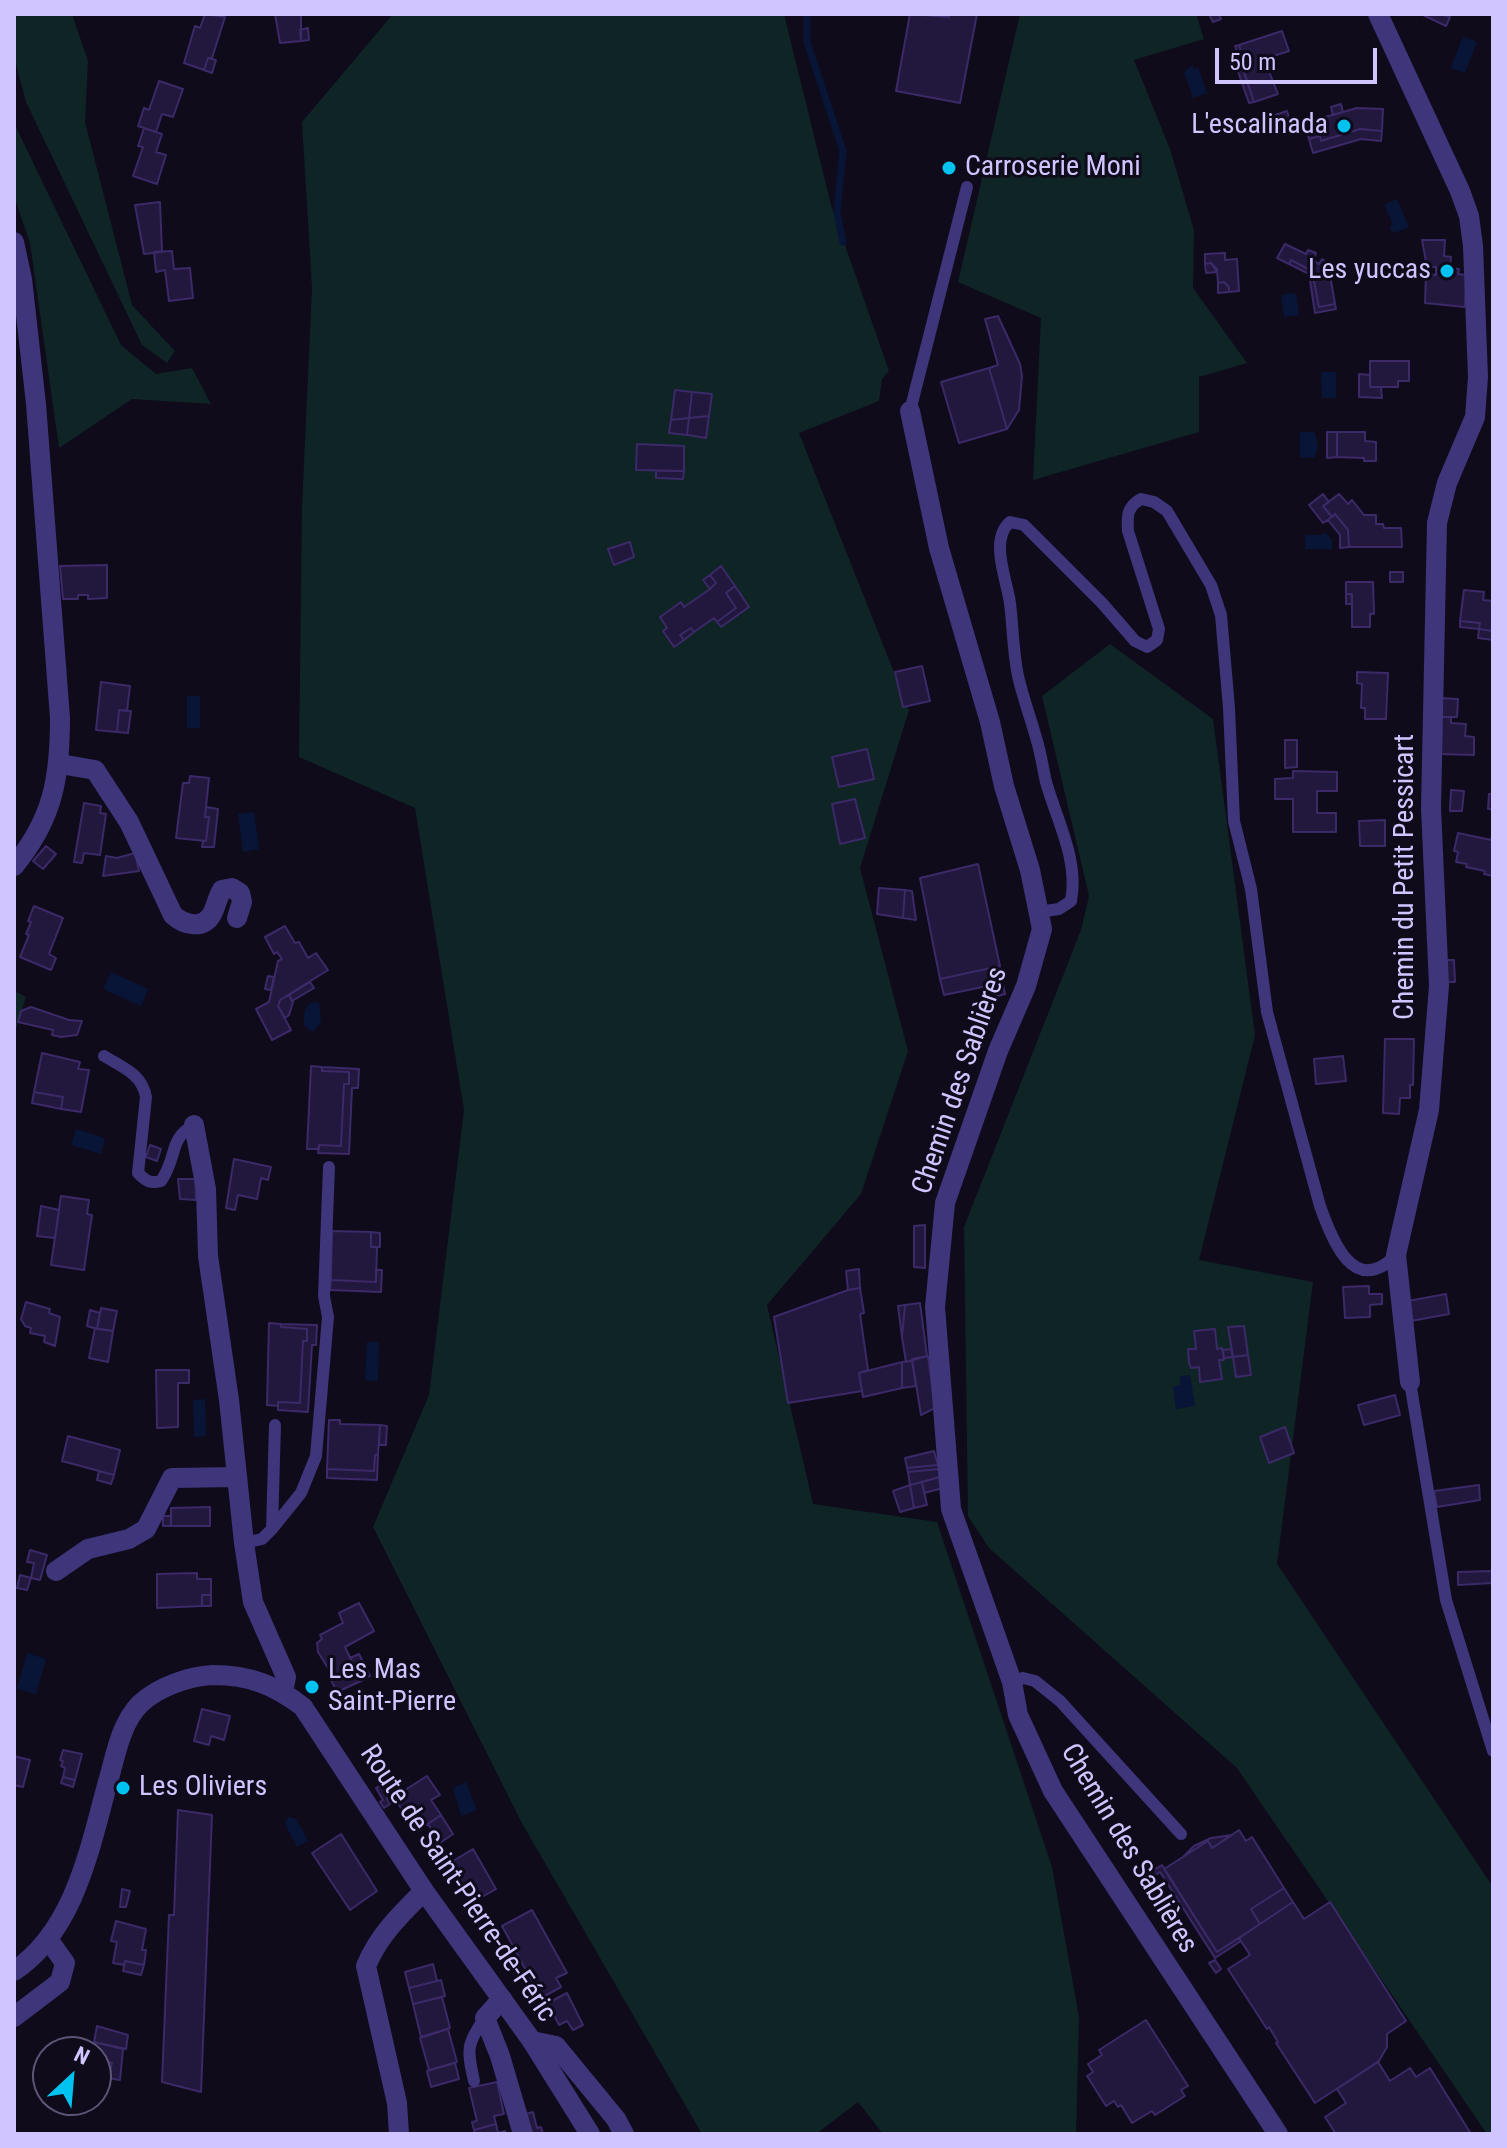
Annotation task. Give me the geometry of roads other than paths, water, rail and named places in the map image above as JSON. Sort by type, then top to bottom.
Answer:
[{"type":"street","name":"Chemin du Petit Pessicart","points":[[1378,14],[1469,216],[1485,377],[1475,417],[1447,483],[1437,523],[1431,808],[1439,986],[1429,1110],[1396,1255],[1410,1382]]},
{"type":"street","points":[[14,242],[22,279],[36,404],[60,718],[60,764],[47,812],[31,846],[14,866]]},
{"type":"street","name":"Chemin des Sablières","points":[[910,411],[939,548],[990,722],[1004,786],[1030,870],[1042,929],[1026,986],[998,1051],[945,1203],[935,1307],[951,1509],[1012,1682],[1018,1715],[1053,1791],[1278,2134]]},
{"type":"street","points":[[60,764],[95,770],[129,822],[173,915],[182,923],[196,925],[211,917],[222,890],[232,888],[240,893],[242,902],[237,918]]},
{"type":"street","points":[[194,1125],[206,1189],[208,1256],[253,1602],[286,1677],[283,1692]]},
{"type":"street","points":[[56,1571],[88,1549],[129,1539],[146,1529],[172,1478],[237,1477]]},
{"type":"street","name":"Route de Saint-Pierre-de-Féric","points":[[14,1971],[48,1939],[66,1909],[126,1724],[140,1704],[169,1685],[201,1676],[233,1675],[261,1681],[303,1707],[424,1891],[532,2041],[590,2134]]},
{"type":"street","points":[[399,2134],[397,2103],[366,1966],[375,1945],[388,1927],[424,1891]]},
{"type":"street","points":[[14,2017],[60,1982],[65,1963],[48,1939]]},
{"type":"street","points":[[502,1999],[485,2018],[500,2056],[523,2134]]},
{"type":"street","points":[[532,2041],[556,2046],[616,2119],[624,2134]]},
{"type":"lane","points":[[910,411],[967,187]]},
{"type":"lane","points":[[1038,912],[1059,909],[1071,901],[1072,880],[1068,846],[1047,783],[1019,678],[1012,643],[1001,538],[1010,522],[1024,525],[1102,603],[1135,641],[1147,647],[1157,640],[1159,629],[1128,531],[1127,515],[1132,504],[1141,499],[1154,502],[1167,511],[1180,531],[1211,585],[1221,615],[1234,821],[1251,889],[1267,1012],[1320,1206],[1331,1237],[1353,1266],[1375,1270],[1387,1265],[1396,1255]]},
{"type":"lane","points":[[104,1056],[137,1076],[145,1087],[138,1173],[146,1181],[161,1181],[173,1160],[176,1139],[181,1132],[194,1125]]},
{"type":"lane","points":[[244,1543],[262,1539],[272,1529],[301,1493],[316,1456],[328,1317],[324,1296],[329,1167]]},
{"type":"lane","name":"Chemin du Petit Pessicart","points":[[1410,1382],[1446,1600],[1493,1751]]},
{"type":"lane","points":[[272,1529],[275,1425]]},
{"type":"lane","points":[[1012,1682],[1023,1678],[1035,1681],[1060,1701],[1181,1834]]},
{"type":"lane","points":[[474,2081],[467,2050],[472,2036],[485,2018]]},
{"type":"water","points":[[1463,36],[1477,42],[1465,73],[1451,68]]},
{"type":"water","points":[[1192,65],[1194,69],[1198,67],[1207,93],[1193,98],[1184,72]]},
{"type":"water","points":[[1397,199],[1409,227],[1394,233],[1390,229],[1392,222],[1384,205]]},
{"type":"water","points":[[1296,293],[1299,315],[1284,317],[1281,295]]},
{"type":"water","points":[[1321,372],[1336,372],[1336,398],[1322,398]]},
{"type":"water","points":[[1300,432],[1315,432],[1318,447],[1314,458],[1300,457]]},
{"type":"water","points":[[1325,532],[1332,540],[1332,549],[1305,549],[1305,535],[1322,535]]},
{"type":"water","points":[[187,696],[200,696],[200,728],[187,728]]},
{"type":"water","points":[[254,812],[259,849],[243,852],[238,814]]},
{"type":"water","points":[[111,972],[148,989],[141,1006],[103,989]]},
{"type":"water","points":[[319,1003],[321,1022],[313,1032],[304,1026],[304,1016],[307,1006]]},
{"type":"water","points":[[76,1129],[105,1138],[101,1154],[71,1145]]},
{"type":"water","points":[[367,1342],[379,1342],[378,1381],[365,1380]]},
{"type":"water","points":[[1190,1375],[1195,1406],[1176,1409],[1173,1387],[1180,1385],[1180,1376]]},
{"type":"water","points":[[205,1399],[206,1436],[194,1437],[193,1400]]},
{"type":"water","points":[[27,1653],[46,1659],[36,1694],[17,1689]]},
{"type":"water","points":[[466,1782],[477,1810],[461,1816],[453,1788]]},
{"type":"water","points":[[288,1817],[296,1819],[308,1841],[297,1847],[285,1824]]},
{"type":"waterway","points":[[807,14],[807,42],[843,151],[837,212],[843,242]]},
{"type":"place","name":"L'escalinada","points":[[1344,126]]},
{"type":"place","name":"Carroserie Moni","points":[[949,168]]},
{"type":"place","name":"Les yuccas","points":[[1447,271]]},
{"type":"place","name":"Les Mas Saint-Pierre","points":[[312,1687]]},
{"type":"place","name":"Les Oliviers","points":[[123,1788]]}]
